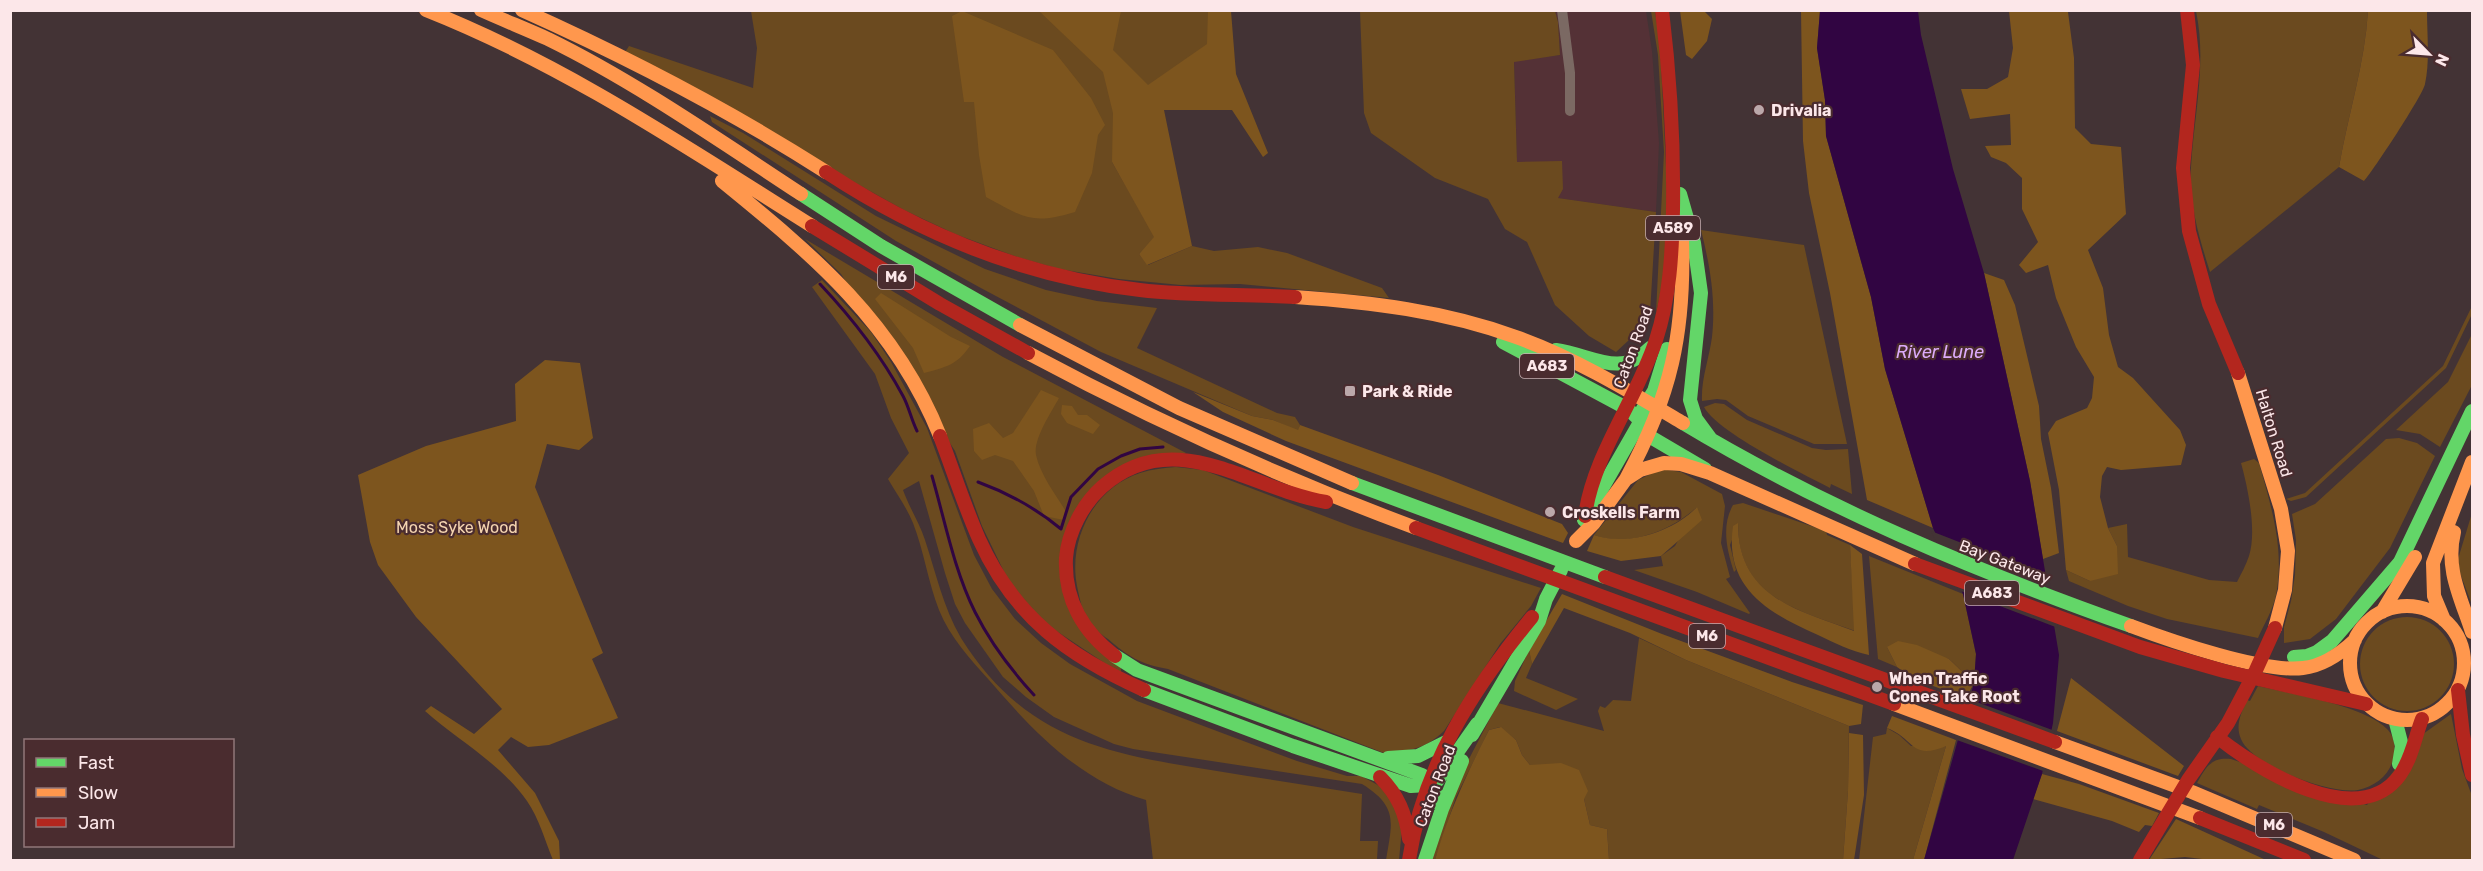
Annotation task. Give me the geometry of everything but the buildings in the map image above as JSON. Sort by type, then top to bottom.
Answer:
[{"type":"main road","name":"M6","points":[[426,10],[529,55],[592,88],[941,305],[1081,382],[1251,462],[1380,515],[2181,810],[2304,861]]},
{"type":"main road","name":"M6","points":[[481,10],[549,40],[601,68],[703,130],[881,246],[1002,316],[1169,403],[1368,490],[2162,780],[2354,861]]},
{"type":"main road","name":"A683","points":[[522,10],[563,28],[706,102],[778,143],[896,216],[956,244],[1003,261],[1068,280],[1119,288],[1188,295],[1292,296],[1411,309],[1467,322],[1546,349],[1635,393],[1655,407]]},
{"type":"main road","name":"Caton Road","points":[[1425,861],[1442,809],[1477,724],[1535,629],[1546,599],[1633,419],[1635,393],[1657,339],[1669,292],[1672,256],[1673,153],[1669,62],[1662,10]]},
{"type":"main road","name":"Halton Road","points":[[2140,861],[2217,738],[2251,679],[2277,625],[2285,590],[2288,551],[2281,509],[2260,441],[2236,366],[2209,304],[2189,231],[2183,168],[2193,65],[2187,10]]},
{"type":"main road","points":[[654,125],[816,258],[868,312],[895,349],[920,391],[944,445],[987,559],[1006,589],[1030,618],[1064,648],[1102,671],[1137,688],[1411,786],[1429,782],[1441,776],[1477,724]]},
{"type":"main road","name":"Caton Road","points":[[1576,541],[1594,524],[1626,479],[1650,436],[1655,407],[1680,340],[1683,294],[1680,194],[1673,153]]},
{"type":"main road","points":[[1680,194],[1694,236],[1701,294],[1701,316],[1689,398],[1698,423],[1710,438]]},
{"type":"main road","name":"A683","points":[[1467,322],[1633,419]]},
{"type":"main road","points":[[1546,349],[1580,354],[1617,366],[1637,362],[1657,339]]},
{"type":"main road","points":[[1650,436],[1633,419],[1655,407]]},
{"type":"main road","name":"Bay Gateway","points":[[1655,407],[1763,470],[1871,525],[1930,550],[2048,596],[2133,624],[2234,651],[2291,663]]},
{"type":"main road","points":[[2291,663],[2318,651],[2332,641],[2400,562],[2472,411]]},
{"type":"main road","points":[[2382,612],[2412,565],[2472,423]]},
{"type":"main road","name":"A683","points":[[1650,436],[1681,453],[1710,473]]},
{"type":"main road","points":[[1380,515],[1292,494],[1191,460],[1158,459],[1126,469],[1094,493],[1079,513],[1072,528],[1066,561],[1068,592],[1079,618],[1105,651],[1120,661],[1137,670],[1377,757],[1429,782],[1442,809]]},
{"type":"main road","points":[[2472,462],[2433,564],[2434,596],[2444,620],[2458,637],[2464,658],[2464,669],[2458,690],[2463,735],[2472,775]]},
{"type":"main road","name":"Caton Road","points":[[1626,479],[1651,466],[1681,464],[1710,473]]},
{"type":"main road","name":"Bay Gateway","points":[[1710,473],[1931,571],[2140,647],[2277,684],[2366,704]]},
{"type":"main road","points":[[2472,486],[2450,545],[2449,560],[2451,575],[2464,604],[2472,632]]},
{"type":"main road","name":"Caton Road","points":[[1409,855],[1429,782],[1446,742],[1478,685],[1546,599]]},
{"type":"main road","points":[[2291,663],[2321,664],[2342,652],[2355,640],[2371,619],[2382,612],[2408,606],[2427,610],[2444,620]]},
{"type":"main road","points":[[2355,640],[2350,660],[2352,681],[2366,704],[2384,716],[2395,719],[2422,719],[2436,712],[2458,690]]},
{"type":"main road","points":[[2395,719],[2402,746],[2395,781]]},
{"type":"main road","points":[[2217,738],[2273,773],[2334,796],[2367,798],[2378,794],[2395,781],[2408,762],[2422,719]]},
{"type":"main road","points":[[1377,757],[1414,758],[1446,742]]},
{"type":"main road","points":[[1378,776],[1392,788],[1405,809],[1409,855]]},
{"type":"street","points":[[1562,10],[1570,73],[1570,111]]},
{"type":"shaded area","points":[[751,11],[1208,11],[1208,44],[1148,86],[1112,162],[1155,237],[1139,254],[1148,265],[1192,246],[1214,251],[1258,247],[1287,253],[1382,288],[1389,298],[1240,284],[1181,285],[1119,279],[1059,269],[1017,257],[955,234],[904,210],[624,54],[629,46],[753,88],[757,48]]},
{"type":"shaded area","points":[[1360,11],[1555,11],[1560,55],[1514,62],[1517,162],[1562,161],[1563,189],[1558,198],[1656,212],[1650,314],[1642,328],[1616,352],[1589,336],[1555,305],[1527,242],[1505,229],[1488,199],[1435,178],[1371,133],[1364,113]]},
{"type":"shaded area","points":[[1555,11],[1646,11],[1652,51],[1659,143],[1656,212],[1557,198],[1517,162],[1514,61],[1560,55]]},
{"type":"shaded area","points":[[1651,11],[1655,11],[1660,42],[1670,251],[1656,313],[1664,152],[1658,55]]},
{"type":"shaded area","points":[[2196,11],[2368,11],[2360,70],[2339,167],[2210,272],[2196,221],[2191,181],[2200,70]]},
{"type":"shaded area","points":[[710,116],[743,133],[876,216],[985,269],[1046,290],[1097,301],[1157,308],[1137,348],[1277,413],[1295,417],[1300,425],[1298,431],[1273,420],[1252,416],[1101,352],[979,287],[896,241],[712,122]]},
{"type":"shaded area","points":[[1701,230],[1804,245],[1847,444],[1814,444],[1748,416],[1726,400],[1702,401],[1712,337],[1713,296]]},
{"type":"shaded area","points":[[805,239],[1003,357],[1186,453],[1105,476],[1060,572],[1121,668],[1121,674],[1043,622],[1008,580],[982,526],[955,451],[841,274]]},
{"type":"shaded area","points":[[822,280],[871,332],[891,362],[927,428],[974,555],[992,589],[1015,619],[1041,643],[1070,664],[1137,701],[1297,761],[1347,776],[1361,776],[1391,792],[1402,828],[1399,860],[1386,860],[1391,826],[1387,808],[1374,792],[1362,784],[1133,749],[1114,744],[1054,717],[1026,697],[1003,677],[965,623],[955,604],[919,481],[903,490],[923,533],[945,602],[961,638],[986,672],[1013,699],[1041,720],[1072,736],[1140,757],[1177,765],[1362,794],[1360,841],[1378,841],[1377,860],[1153,860],[1146,800],[1100,780],[1059,752],[1005,699],[968,656],[949,629],[935,599],[913,523],[888,479],[909,453],[891,418],[875,374],[812,287]]},
{"type":"shaded area","points":[[2472,306],[2472,314],[2446,368],[2306,497],[2291,501],[2286,499],[2305,493],[2443,366]]},
{"type":"shaded area","points":[[2472,334],[2472,385],[2440,447],[2420,434],[2396,430],[2448,382]]},
{"type":"shaded area","points":[[1715,403],[1724,404],[1747,420],[1812,448],[1848,449],[1852,494],[1831,484],[1830,488],[1742,440],[1712,417],[1704,407]]},
{"type":"shaded area","points":[[2399,438],[2417,443],[2435,456],[2390,548],[2336,619],[2310,639],[2284,643],[2284,627],[2295,575],[2296,540],[2292,514],[2315,504],[2386,439]]},
{"type":"shaded area","points":[[2254,459],[2259,463],[2272,512],[2279,561],[2275,601],[2258,638],[2167,619],[2128,606],[2069,581],[2066,570],[2090,581],[2117,546],[2108,528],[2127,524],[2128,557],[2209,580],[2237,582],[2249,556],[2252,534],[2249,497],[2241,463]]},
{"type":"shaded area","points":[[1176,467],[1203,470],[1353,527],[1541,588],[1531,606],[1500,644],[1444,731],[1423,746],[1384,753],[1168,669],[1135,659],[1122,651],[1091,624],[1080,601],[1075,568],[1081,534],[1088,518],[1097,503],[1109,490],[1124,480],[1144,472]]},
{"type":"shaded area","points":[[1661,469],[1681,472],[1722,494],[1725,506],[1721,543],[1730,577],[1726,579],[1749,614],[1697,592],[1634,570],[1663,566],[1661,556],[1675,546],[1697,507],[1663,529],[1635,538],[1607,538],[1594,535],[1638,480]]},
{"type":"shaded area","points":[[1743,503],[1826,531],[1827,535],[1850,545],[1855,631],[1793,607],[1760,585],[1748,569],[1741,549],[1738,524],[1730,545],[1736,570],[1734,572],[1727,547],[1727,521],[1733,505]]},
{"type":"shaded area","points":[[2472,513],[2472,605],[2460,573],[2458,559]]},
{"type":"shaded area","points":[[1869,556],[1963,594],[1976,654],[1974,683],[1949,659],[1887,647],[1897,667],[1878,659]]},
{"type":"shaded area","points":[[2407,617],[2425,620],[2440,631],[2451,646],[2454,664],[2451,682],[2440,697],[2425,708],[2407,711],[2389,708],[2374,697],[2363,682],[2360,664],[2363,646],[2374,631],[2389,620]]},
{"type":"shaded area","points":[[1639,638],[1686,660],[1849,726],[1848,791],[1843,860],[1609,860],[1607,829],[1590,825],[1584,799],[1544,765],[1530,765],[1522,755],[1516,740],[1500,727],[1489,730],[1456,797],[1435,860],[1431,860],[1457,782],[1498,703],[1604,731],[1598,711],[1600,706],[1605,708],[1613,700],[1631,701]]},
{"type":"shaded area","points":[[1529,650],[1532,664],[1526,678],[1578,699],[1556,710],[1514,691],[1515,681]]},
{"type":"shaded area","points":[[2258,686],[2345,707],[2376,721],[2387,729],[2394,741],[2394,754],[2390,768],[2379,781],[2369,786],[2358,790],[2346,790],[2312,783],[2260,759],[2248,749],[2239,734],[2240,720],[2245,705],[2247,700],[2250,701]]},
{"type":"shaded area","points":[[2451,714],[2462,769],[2472,796],[2472,860],[2383,860],[2259,805],[2257,809],[2197,783],[2203,772],[2214,761],[2231,759],[2367,805],[2423,734]]},
{"type":"shaded area","points":[[1887,728],[1911,746],[1946,746],[1913,860],[1859,860],[1873,737],[1886,734]]},
{"type":"green space","points":[[2067,10],[2068,12],[2074,58],[2075,128],[2091,144],[2121,147],[2126,214],[2088,250],[2103,288],[2109,335],[2118,367],[2133,378],[2180,430],[2186,445],[2181,465],[2121,470],[2107,467],[2102,476],[2100,497],[2108,528],[2117,546],[2118,574],[2090,581],[2066,570],[2059,490],[2048,433],[2056,421],[2087,408],[2092,398],[2094,377],[2076,347],[2056,298],[2048,265],[2026,273],[2019,265],[2038,242],[2022,209],[2022,178],[2006,163],[1991,157],[1985,146],[2011,145],[2010,114],[1970,119],[1961,89],[1987,89],[2008,77],[2013,48],[2009,11]]},
{"type":"green space","points":[[962,11],[1053,50],[1091,98],[1105,125],[1098,135],[1092,173],[1075,212],[1038,219],[1010,210],[986,197],[974,102],[964,102],[952,16]]},
{"type":"green space","points":[[1039,11],[1121,11],[1113,50],[1148,85],[1207,44],[1208,11],[1231,11],[1236,74],[1268,153],[1263,157],[1232,110],[1164,110],[1192,246],[1147,265],[1139,254],[1154,237],[1112,162],[1113,113],[1103,72]]},
{"type":"green space","points":[[1680,11],[1704,11],[1712,19],[1707,41],[1692,59],[1686,55]]},
{"type":"green space","points":[[1801,11],[1820,11],[1817,48],[1825,100],[1826,136],[1871,297],[1885,369],[1933,528],[1867,500],[1830,293],[1809,193],[1803,141]]},
{"type":"green space","points":[[2368,11],[2427,11],[2428,57],[2427,75],[2422,91],[2364,181],[2339,167],[2360,70]]},
{"type":"green space","points":[[1984,273],[2004,280],[2015,305],[2039,406],[2041,439],[2051,488],[2059,553],[2043,559],[2030,481]]},
{"type":"green space","points":[[881,293],[951,337],[970,346],[950,364],[924,373],[913,348],[875,299]]},
{"type":"green space","name":"Moss Syke Wood","points":[[545,360],[580,363],[593,438],[579,450],[547,444],[535,487],[603,653],[592,659],[618,718],[549,745],[528,747],[511,737],[498,750],[535,793],[559,841],[560,860],[553,860],[535,815],[516,787],[492,764],[425,711],[431,706],[474,734],[502,709],[416,617],[378,565],[370,542],[358,475],[426,446],[516,421],[515,384]]},
{"type":"green space","points":[[1041,390],[1059,398],[1040,433],[1036,455],[1044,477],[1065,510],[1064,520],[1044,516],[1034,491],[1013,461],[995,455],[982,460],[974,451],[973,429],[989,423],[1003,438],[1013,433]]},
{"type":"green space","points":[[1193,392],[1252,416],[1273,420],[1298,430],[1300,425],[1438,475],[1562,524],[1568,533],[1563,543],[1286,441],[1223,412]]},
{"type":"green space","points":[[1062,405],[1072,406],[1078,415],[1087,415],[1100,425],[1093,434],[1067,423],[1061,414]]},
{"type":"green space","points":[[1697,507],[1702,520],[1661,556],[1621,561],[1587,551],[1594,535],[1621,539],[1650,534],[1676,523]]},
{"type":"green space","points":[[1738,523],[1741,548],[1748,568],[1760,584],[1775,597],[1792,607],[1854,631],[1850,545],[1862,554],[1869,655],[1843,647],[1800,627],[1767,607],[1753,595],[1735,566],[1732,548],[1733,526]]},
{"type":"green space","points":[[1562,594],[1792,682],[1863,705],[1861,724],[1849,726],[1686,660],[1630,633],[1564,608],[1532,664],[1529,650]]},
{"type":"green space","points":[[1898,641],[1917,645],[1949,659],[1974,683],[1966,698],[1914,679],[1897,667],[1887,647]]},
{"type":"green space","points":[[2071,678],[2184,766],[2178,776],[2057,731]]},
{"type":"green space","points":[[1892,716],[1956,740],[1924,860],[1913,860],[1946,746],[1935,750],[1919,750],[1896,732],[1887,728]]},
{"type":"green space","points":[[1501,727],[1516,740],[1522,755],[1530,765],[1561,763],[1579,770],[1588,791],[1584,799],[1590,825],[1607,829],[1609,860],[1435,860],[1452,810],[1481,746],[1489,730]]},
{"type":"green space","points":[[1849,733],[1863,735],[1864,795],[1854,860],[1843,860],[1848,791]]},
{"type":"green space","points":[[2042,774],[2079,784],[2159,813],[2152,826],[2145,825],[2139,832],[2112,821],[2033,799]]},
{"type":"green space","points":[[2176,819],[2266,860],[2211,860],[2185,857],[2149,860]]},
{"type":"water","name":"River Lune","points":[[1820,11],[1918,11],[1921,35],[1953,169],[1984,273],[2030,481],[2059,655],[2053,723],[2042,774],[2013,860],[1924,860],[1974,683],[1976,654],[1963,594],[1933,528],[1885,369],[1871,297],[1826,136],[1825,100],[1817,48]]},
{"type":"pier","points":[[1931,531],[2049,577],[2058,628],[1958,590]]},
{"type":"pier","points":[[1966,698],[2055,731],[2046,772],[1954,739]]},
{"type":"waterway","points":[[820,284],[876,352],[905,400],[917,431]]},
{"type":"waterway","points":[[978,482],[1022,502],[1061,529],[1071,497],[1098,469],[1121,456],[1140,449],[1163,447]]},
{"type":"waterway","points":[[932,476],[956,562],[975,612],[987,634],[1017,676],[1034,695]]},
{"type":"traffic: fast","points":[[801,194],[881,246],[1020,325]]},
{"type":"traffic: fast","points":[[1680,194],[1694,243],[1701,293],[1690,400],[1696,419],[1710,438]]},
{"type":"traffic: fast","points":[[1503,342],[1628,409],[1646,426],[1650,437]]},
{"type":"traffic: fast","points":[[1556,350],[1617,364],[1639,357],[1650,348]]},
{"type":"traffic: fast","points":[[1640,414],[1654,391],[1667,349]]},
{"type":"traffic: fast","points":[[1584,520],[1639,424],[1652,414],[1661,411]]},
{"type":"traffic: fast","points":[[2294,657],[2317,652],[2332,641],[2400,562],[2472,411]]},
{"type":"traffic: fast","points":[[1683,423],[1791,483],[1902,536],[2015,583],[2131,626]]},
{"type":"traffic: fast","points":[[1642,432],[1705,469]]},
{"type":"traffic: fast","points":[[1352,483],[1605,577]]},
{"type":"traffic: fast","points":[[1472,735],[1539,621],[1546,599],[1561,570]]},
{"type":"traffic: fast","points":[[1115,656],[1137,670],[1422,775],[1432,783],[1442,809]]},
{"type":"traffic: fast","points":[[1144,690],[1293,746],[1411,786],[1427,785],[1437,781],[1477,724]]},
{"type":"traffic: fast","points":[[2395,719],[2402,746],[2399,764]]},
{"type":"traffic: fast","points":[[1388,758],[1418,756],[1446,742]]},
{"type":"traffic: fast","points":[[1425,860],[1442,809],[1462,761]]},
{"type":"traffic: slow","points":[[426,10],[477,32],[576,82],[671,137],[812,226]]},
{"type":"traffic: slow","points":[[481,10],[548,39],[612,73],[801,194]]},
{"type":"traffic: slow","points":[[522,10],[677,85],[826,172]]},
{"type":"traffic: slow","points":[[722,181],[819,264],[875,325],[900,359],[940,436]]},
{"type":"traffic: slow","points":[[1626,479],[1654,420],[1672,363],[1681,304],[1682,239]]},
{"type":"traffic: slow","points":[[1295,297],[1407,309],[1489,328],[1538,345],[1581,365],[1683,423]]},
{"type":"traffic: slow","points":[[1020,325],[1179,408],[1352,483]]},
{"type":"traffic: slow","points":[[1028,353],[1123,402],[1219,447],[1416,528]]},
{"type":"traffic: slow","points":[[2238,373],[2281,509],[2288,551],[2285,590],[2275,628]]},
{"type":"traffic: slow","points":[[2444,620],[2434,596],[2433,563],[2472,462]]},
{"type":"traffic: slow","points":[[1576,541],[1594,523],[1626,479],[1640,470],[1664,463],[1681,464],[1710,473],[1915,564]]},
{"type":"traffic: slow","points":[[2454,532],[2451,558],[2453,571],[2472,632]]},
{"type":"traffic: slow","points":[[2382,612],[2415,557]]},
{"type":"traffic: slow","points":[[2407,606],[2429,610],[2447,623],[2460,641],[2464,663],[2460,685],[2447,703],[2429,716],[2407,720],[2385,716],[2367,703],[2354,685],[2350,663],[2354,641],[2367,623],[2385,610],[2407,606]]},
{"type":"traffic: slow","points":[[2131,626],[2169,640],[2242,661],[2286,668],[2317,665],[2337,654],[2355,640]]},
{"type":"traffic: slow","points":[[1894,704],[2200,818]]},
{"type":"traffic: slow","points":[[2055,742],[2192,792],[2354,860]]},
{"type":"traffic: jam","points":[[1585,516],[1597,471],[1648,362],[1661,324],[1667,292],[1672,243],[1673,160],[1662,10]]},
{"type":"traffic: jam","points":[[2187,10],[2193,65],[2183,168],[2189,231],[2209,304],[2238,373]]},
{"type":"traffic: jam","points":[[826,172],[862,195],[937,234],[1015,264],[1056,275],[1097,284],[1159,292],[1295,297]]},
{"type":"traffic: jam","points":[[812,226],[940,304],[1028,353]]},
{"type":"traffic: jam","points":[[940,436],[979,539],[1009,591],[1046,631],[1068,648],[1091,663],[1144,690]]},
{"type":"traffic: jam","points":[[1115,656],[1085,625],[1072,601],[1066,573],[1067,548],[1073,529],[1083,510],[1102,487],[1129,469],[1157,461],[1185,460],[1212,466],[1297,495],[1326,502]]},
{"type":"traffic: jam","points":[[1416,528],[1894,704]]},
{"type":"traffic: jam","points":[[1915,564],[2140,647],[2224,671],[2366,704]]},
{"type":"traffic: jam","points":[[1605,577],[2055,742]]},
{"type":"traffic: jam","points":[[1409,860],[1426,792],[1454,730],[1490,672],[1532,617]]},
{"type":"traffic: jam","points":[[2140,860],[2188,780],[2228,723],[2275,628]]},
{"type":"traffic: jam","points":[[2458,690],[2463,735],[2472,775]]},
{"type":"traffic: jam","points":[[2217,737],[2257,765],[2308,790],[2334,797],[2359,798],[2382,791],[2400,775],[2410,755],[2422,719]]},
{"type":"traffic: jam","points":[[1380,777],[1400,805],[1409,839]]},
{"type":"traffic: jam","points":[[2200,818],[2304,860]]},
{"type":"place","name":"Drivalia","points":[[1759,110]]},
{"type":"place","name":"Park & Ride","points":[[1350,391]]},
{"type":"place","name":"Croskells Farm","points":[[1550,512]]},
{"type":"place","name":"When Traffic Cones Take Root","points":[[1877,687]]}]
